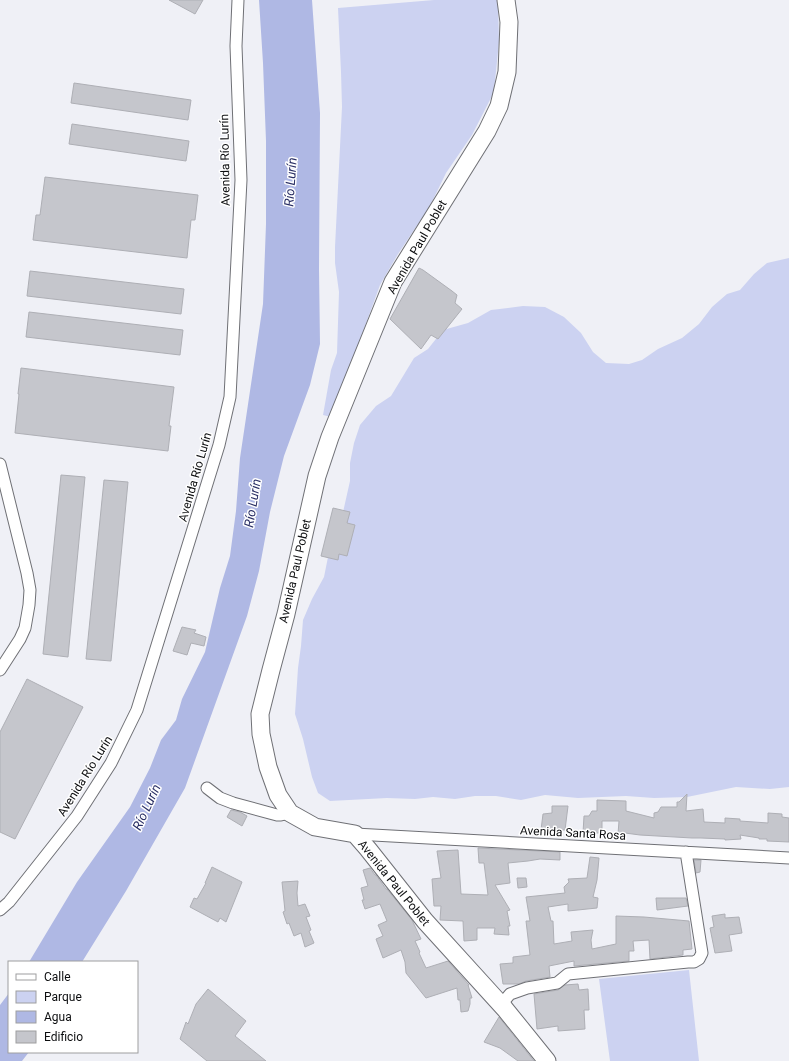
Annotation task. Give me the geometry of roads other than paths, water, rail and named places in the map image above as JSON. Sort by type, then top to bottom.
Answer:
[{"type":"main road","name":"Avenida Paul Poblet","points":[[506,0],[509,22],[507,72],[499,106],[487,131],[393,282],[330,437],[317,476],[286,614],[270,670],[260,714],[261,734],[268,767],[278,795],[290,813],[315,827],[355,834],[424,920],[505,1008],[547,1061]]},
{"type":"street","name":"Avenida Río Lurín","points":[[0,910],[9,902],[77,816],[111,762],[137,710],[219,445],[230,397],[240,188],[236,46],[238,0]]},
{"type":"street","points":[[0,464],[28,573],[30,590],[25,628],[20,639],[0,670]]},
{"type":"street","points":[[207,788],[220,798],[233,803],[277,815],[290,813]]},
{"type":"street","name":"Avenida Santa Rosa","points":[[355,834],[789,858]]},
{"type":"street","points":[[505,1008],[505,1000],[510,994],[527,988],[557,983],[568,974],[694,962],[699,959],[702,953],[686,852]]},
{"type":"water","name":"Río Lurín","points":[[259,0],[312,0],[320,113],[320,344],[310,385],[284,456],[270,512],[259,571],[247,616],[185,788],[126,891],[83,961],[30,961],[77,882],[130,807],[150,768],[161,740],[176,720],[182,699],[205,652],[220,588],[230,556],[236,511],[240,458],[263,304],[266,224],[266,141]]},
{"type":"water","points":[[8,994],[8,1053],[28,1053],[22,1061],[0,1061],[0,1005]]}]
